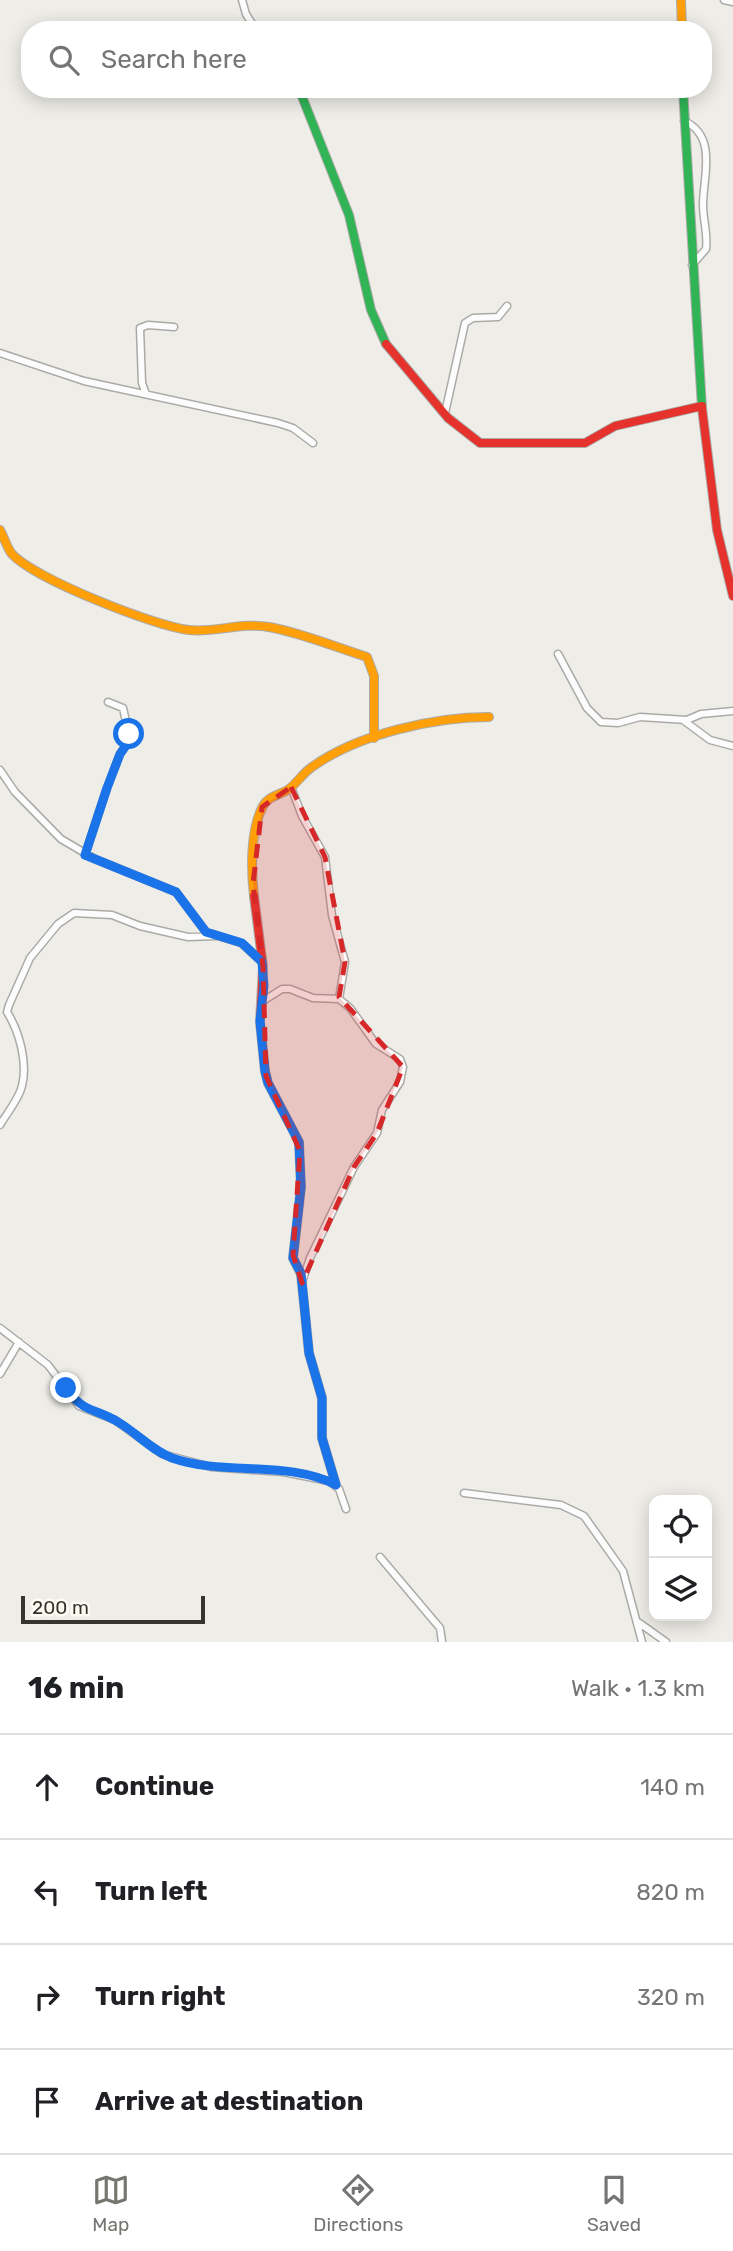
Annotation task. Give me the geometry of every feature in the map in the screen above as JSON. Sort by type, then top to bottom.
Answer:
[{"type":"street","points":[[242,0],[250,21]]},
{"type":"street","points":[[681,0],[682,21]]},
{"type":"street","points":[[724,0],[733,2]]},
{"type":"street","points":[[303,98],[349,215],[371,310],[387,345],[444,414],[482,445],[585,443],[615,426],[636,423],[663,412],[702,407]]},
{"type":"street","points":[[683,98],[702,407],[717,530],[733,596]]},
{"type":"street","points":[[684,121],[699,131],[705,147],[706,249],[692,265]]},
{"type":"street","points":[[689,217],[705,223]]},
{"type":"street","points":[[444,414],[465,323],[473,318],[498,317],[507,306]]},
{"type":"street","points":[[146,394],[142,383],[141,328],[148,325],[174,327]]},
{"type":"street","points":[[0,353],[84,381],[278,423],[293,428],[313,443]]},
{"type":"street","points":[[0,530],[11,553],[38,574],[82,594],[165,624],[190,629],[238,624],[270,627],[367,657],[374,676],[374,738]]},
{"type":"street","points":[[558,654],[587,708],[601,722],[618,723],[640,717],[684,720],[701,714],[733,711]]},
{"type":"street","points":[[85,855],[120,754],[130,740],[122,708],[108,702]]},
{"type":"street","points":[[346,1509],[322,1438],[322,1398],[309,1353],[302,1283],[293,1255],[301,1187],[300,1151],[296,1135],[266,1076],[260,1021],[261,935],[253,884],[255,832],[265,801],[291,787],[312,767],[374,738],[453,717],[489,717]]},
{"type":"street","points":[[684,720],[710,740],[733,746]]},
{"type":"street","points":[[0,770],[15,792],[30,804],[46,825],[85,855],[176,892],[206,932],[240,942],[254,941],[261,935]]},
{"type":"street","points":[[291,787],[302,816],[325,857],[332,915],[345,962],[339,999]]},
{"type":"street","points":[[0,1125],[22,1085],[23,1062],[16,1024],[4,1013],[28,961],[58,924],[74,913],[111,915],[157,931],[198,939],[217,936]]},
{"type":"street","points":[[240,942],[262,962]]},
{"type":"street","points":[[262,1001],[274,993],[290,989],[313,998],[339,999],[350,1008],[376,1044],[400,1059],[403,1074],[385,1102],[377,1133],[354,1167],[310,1258],[302,1283]]},
{"type":"street","points":[[0,1328],[48,1365],[79,1406],[115,1420],[162,1454],[211,1467],[283,1472],[336,1485]]},
{"type":"street","points":[[0,1374],[19,1342]]},
{"type":"street","points":[[464,1493],[561,1505],[578,1511],[591,1524],[624,1572],[642,1642]]},
{"type":"street","points":[[380,1557],[442,1639],[450,1642]]},
{"type":"street","points":[[638,1622],[666,1642]]},
{"type":"highlighted area","points":[[291,787],[325,857],[345,962],[339,997],[403,1067],[377,1133],[354,1167],[302,1283],[293,1255],[300,1151],[266,1076],[263,967],[253,884],[262,807]]},
{"type":"traffic: fast","points":[[303,98],[349,215],[371,310],[386,344]]},
{"type":"traffic: fast","points":[[684,98],[702,408]]},
{"type":"traffic: slow","points":[[681,0],[682,21]]},
{"type":"traffic: slow","points":[[0,530],[10,552],[44,576],[96,600],[150,620],[189,630],[269,627],[306,636],[367,657],[374,676],[374,738]]},
{"type":"traffic: slow","points":[[254,896],[254,838],[259,816],[268,800],[289,789],[309,769],[351,745],[421,724],[489,717]]},
{"type":"traffic: jam","points":[[386,344],[448,418],[480,443],[585,443],[615,426],[702,406]]},
{"type":"traffic: jam","points":[[702,408],[717,530],[733,596]]},
{"type":"traffic: jam","points":[[254,896],[263,967],[260,1022],[265,1071],[268,1083],[299,1142],[301,1187],[293,1258],[301,1274],[309,1353],[322,1398],[322,1438],[336,1485]]},
{"type":"route","points":[[66,1388],[79,1406],[115,1420],[171,1458],[220,1468],[283,1472],[329,1481],[336,1485],[322,1438],[322,1398],[309,1353],[301,1273],[293,1258],[301,1187],[299,1142],[268,1083],[265,1071],[265,1048],[260,1027],[264,986],[262,962],[242,943],[206,932],[176,892],[85,855],[120,754],[129,744],[129,734]]}]
